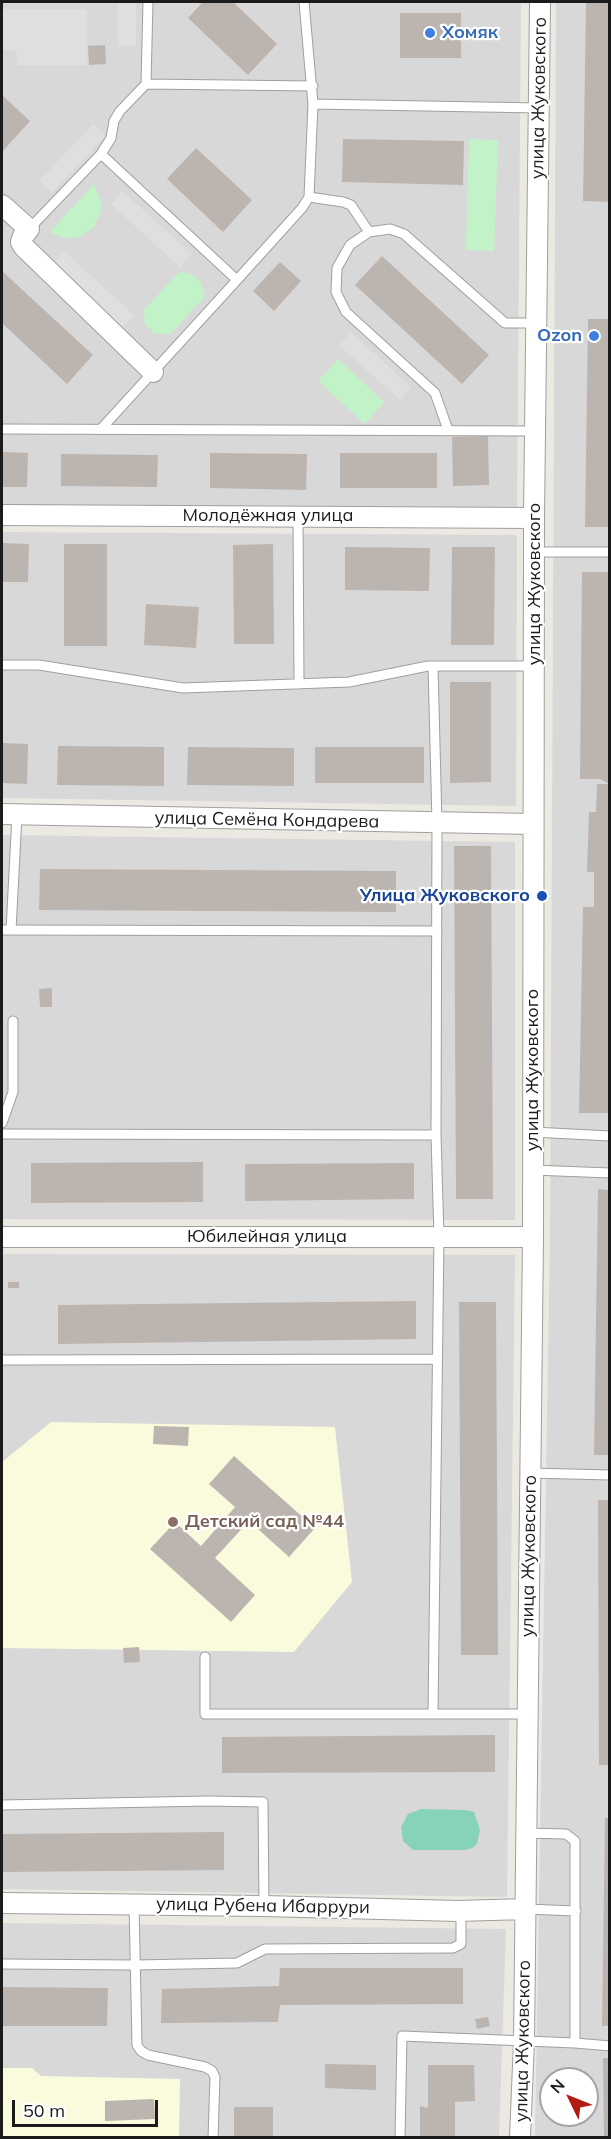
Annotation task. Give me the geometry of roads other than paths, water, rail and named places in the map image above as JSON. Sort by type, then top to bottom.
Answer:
[{"type":"street","name":"улица Жуковского","points":[[520,2138],[524,2041],[530,1473],[534,518],[540,2]]},
{"type":"street","points":[[2,205],[29,229],[21,242],[24,247],[153,372]]},
{"type":"street","name":"Молодёжная улица","points":[[2,514],[534,518]]},
{"type":"street","name":"улица Семёна Кондарева","points":[[9,814],[533,824]]},
{"type":"street","name":"Юбилейная улица","points":[[2,1237],[532,1237]]},
{"type":"street","name":"улица Рубена Ибаррури","points":[[2,1903],[458,1911],[525,1909]]},
{"type":"lane","points":[[29,229],[101,154],[111,138],[114,121],[120,111],[146,84],[148,2]]},
{"type":"lane","points":[[100,429],[302,208],[309,197],[313,86],[303,2]]},
{"type":"lane","points":[[146,84],[313,86]]},
{"type":"lane","points":[[313,104],[539,108]]},
{"type":"lane","points":[[101,154],[237,280]]},
{"type":"lane","points":[[309,197],[351,205],[369,232]]},
{"type":"lane","points":[[448,430],[435,393],[346,312],[336,292],[337,268],[350,245],[369,232],[390,229],[404,234],[505,323],[536,323]]},
{"type":"lane","points":[[2,429],[535,431]]},
{"type":"lane","points":[[298,516],[299,684]]},
{"type":"lane","points":[[534,552],[609,552]]},
{"type":"lane","points":[[2,665],[39,665],[183,688],[349,682],[433,666],[534,666]]},
{"type":"lane","points":[[433,666],[437,823],[436,1135],[439,1237],[434,1714]]},
{"type":"lane","points":[[9,814],[6,930],[437,931]]},
{"type":"lane","points":[[2,1123],[13,1092],[13,1021]]},
{"type":"lane","points":[[533,1132],[609,1136]]},
{"type":"lane","points":[[2,1134],[436,1135]]},
{"type":"lane","points":[[532,1170],[609,1173]]},
{"type":"lane","points":[[2,1360],[437,1359]]},
{"type":"lane","points":[[530,1473],[609,1475]]},
{"type":"lane","points":[[205,1657],[205,1713],[526,1714]]},
{"type":"lane","points":[[2,1805],[263,1802],[264,1906]]},
{"type":"lane","points":[[525,1833],[566,1834],[575,1841],[575,2043]]},
{"type":"lane","points":[[135,1904],[137,2045],[148,2055],[205,2067],[212,2071],[215,2077],[213,2138]]},
{"type":"lane","points":[[525,1909],[576,1911]]},
{"type":"lane","points":[[2,1964],[237,1963],[265,1949],[453,1948],[460,1944],[461,1920],[458,1911]]},
{"type":"lane","points":[[400,2138],[402,2036],[609,2046]]},
{"type":"place","name":"Хомяк","points":[[430,33]]},
{"type":"place","name":"Ozon","points":[[594,336]]},
{"type":"place","name":"Улица Жуковского","points":[[542,896]]},
{"type":"place","name":"Детский сад №44","points":[[173,1522]]}]
